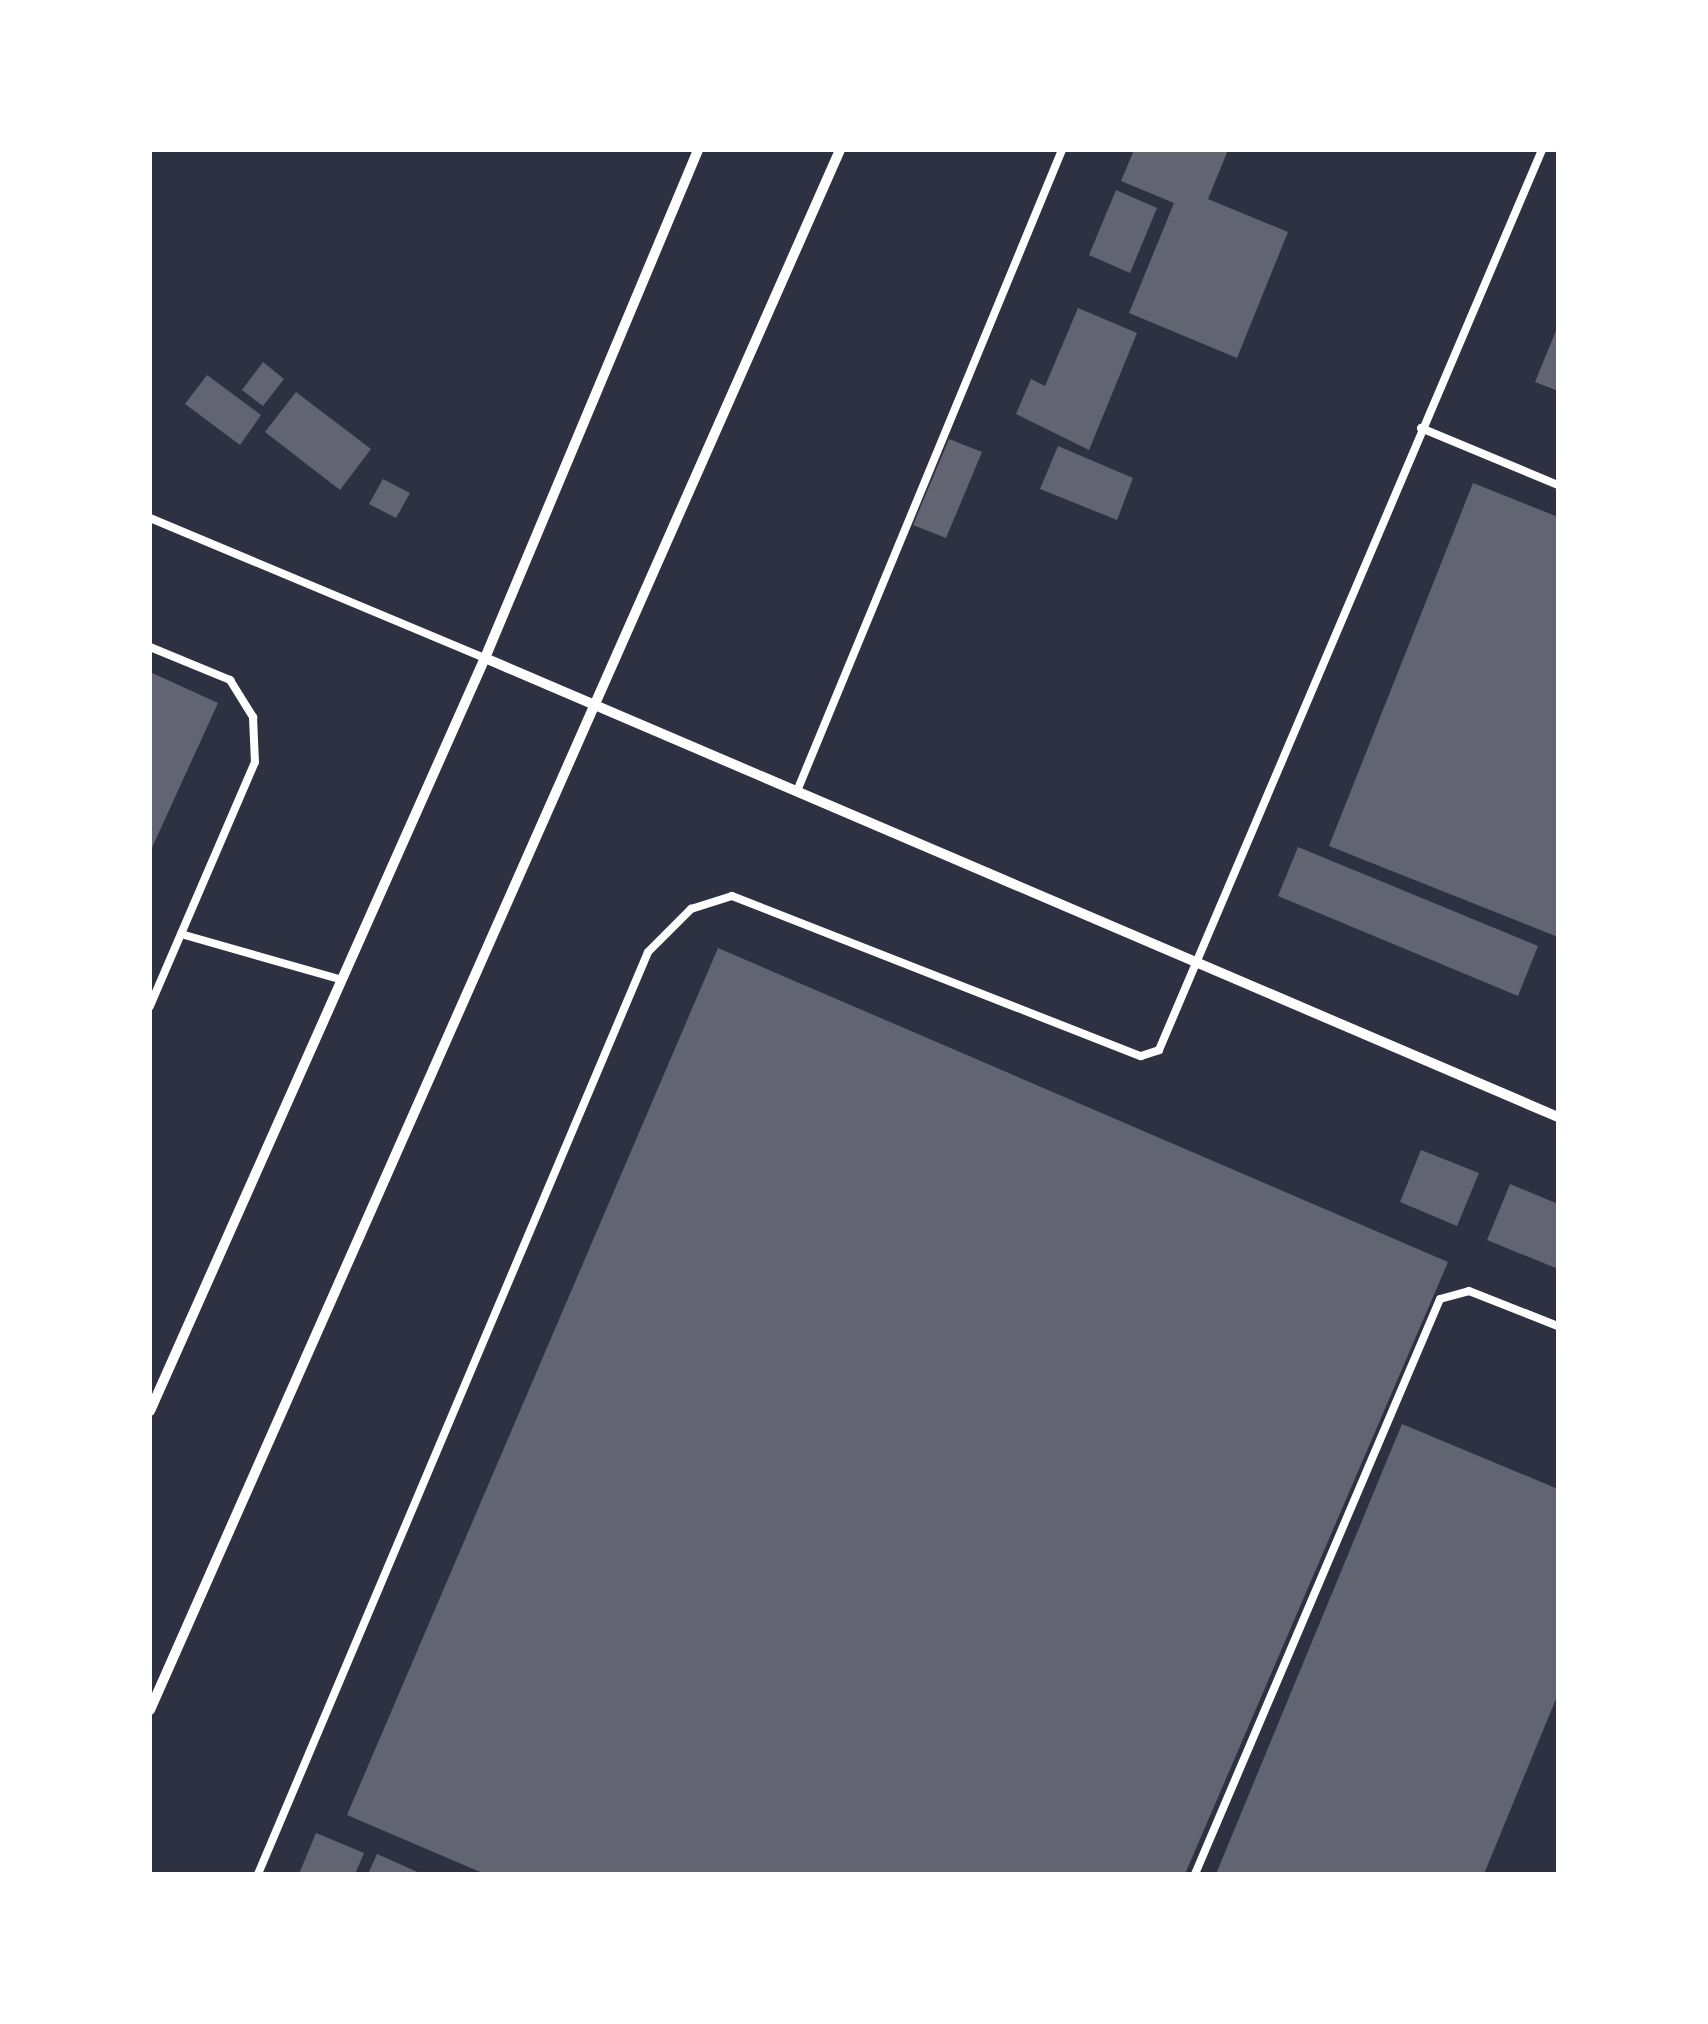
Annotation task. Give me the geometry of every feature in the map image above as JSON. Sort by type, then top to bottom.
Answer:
[{"type":"street","points":[[150,1412],[485,658],[698,150]]},
{"type":"street","points":[[150,1710],[592,700],[840,150]]},
{"type":"street","points":[[485,658],[592,700],[1558,1117]]},
{"type":"lane","points":[[796,791],[1062,150]]},
{"type":"lane","points":[[258,1874],[648,952],[690,910],[732,896],[1140,1056],[1174,1031],[1196,961],[1542,150]]},
{"type":"lane","points":[[1421,428],[1558,485]]},
{"type":"lane","points":[[150,518],[485,658]]},
{"type":"lane","points":[[150,646],[230,680],[253,717],[255,762],[150,1006]]},
{"type":"lane","points":[[181,934],[342,980]]},
{"type":"lane","points":[[1195,1874],[1440,1298],[1468,1291],[1558,1326]]},
{"type":"building","points":[[1134,150],[1228,150],[1208,199],[1288,232],[1237,358],[1129,313],[1174,203],[1121,181]]},
{"type":"building","points":[[1116,190],[1157,208],[1130,273],[1089,255]]},
{"type":"building","points":[[1078,308],[1137,333],[1089,450],[1016,414],[1031,379],[1045,386]]},
{"type":"building","points":[[1558,326],[1558,391],[1535,382]]},
{"type":"building","points":[[263,362],[284,379],[263,406],[242,390]]},
{"type":"building","points":[[207,375],[261,415],[240,445],[185,404]]},
{"type":"building","points":[[296,392],[371,449],[340,490],[265,432]]},
{"type":"building","points":[[949,439],[982,452],[946,538],[913,525]]},
{"type":"building","points":[[1058,446],[1133,478],[1117,520],[1040,489]]},
{"type":"building","points":[[383,479],[410,493],[396,518],[369,504]]},
{"type":"building","points":[[1473,483],[1558,517],[1558,937],[1329,846]]},
{"type":"building","points":[[150,672],[218,703],[150,852]]},
{"type":"building","points":[[1298,847],[1538,946],[1518,996],[1278,896]]},
{"type":"building","points":[[718,948],[1448,1262],[1185,1874],[485,1874],[347,1815]]},
{"type":"building","points":[[1421,1150],[1479,1173],[1457,1226],[1400,1202]]},
{"type":"building","points":[[1510,1184],[1558,1204],[1558,1269],[1487,1240]]},
{"type":"building","points":[[1402,1424],[1558,1489],[1558,1694],[1484,1874],[1216,1874]]},
{"type":"building","points":[[316,1833],[364,1853],[355,1874],[299,1874]]},
{"type":"building","points":[[377,1854],[422,1874],[368,1874]]}]
